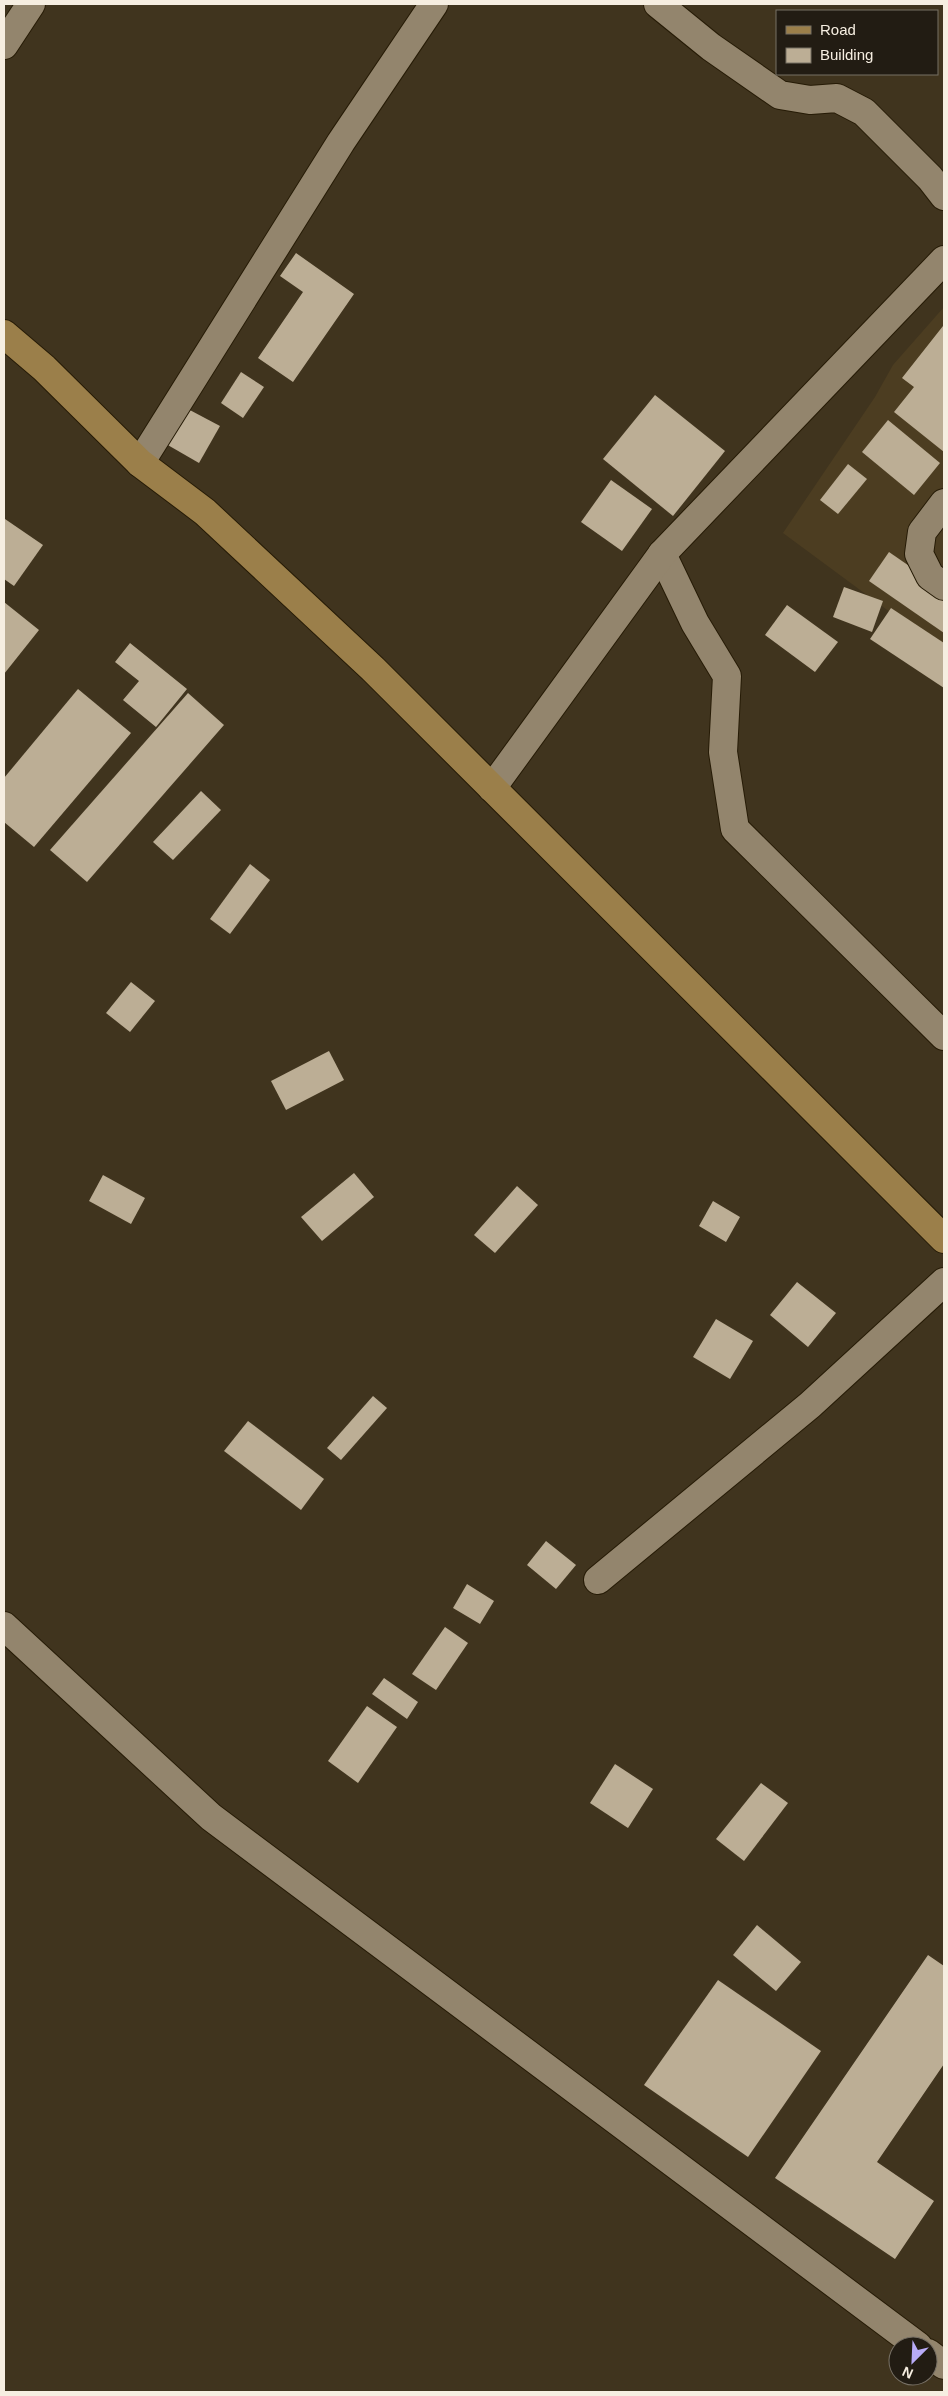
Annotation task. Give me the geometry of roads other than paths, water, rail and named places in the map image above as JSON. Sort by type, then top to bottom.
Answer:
[{"type":"main road","points":[[4,334],[44,368],[140,463],[205,512],[373,669],[944,1239]]},
{"type":"street","points":[[4,45],[31,4]]},
{"type":"street","points":[[140,463],[341,142],[434,4]]},
{"type":"street","points":[[658,4],[718,52],[780,96],[810,100],[836,98],[864,112],[930,178],[944,196]]},
{"type":"street","points":[[492,788],[662,554],[944,260]]},
{"type":"street","points":[[944,503],[922,532],[919,554],[930,576],[944,586]]},
{"type":"street","points":[[662,554],[695,623],[727,676],[723,752],[735,829],[944,1036]]},
{"type":"street","points":[[598,1580],[810,1405],[944,1282]]},
{"type":"street","points":[[4,1626],[211,1817],[905,2336]]}]
